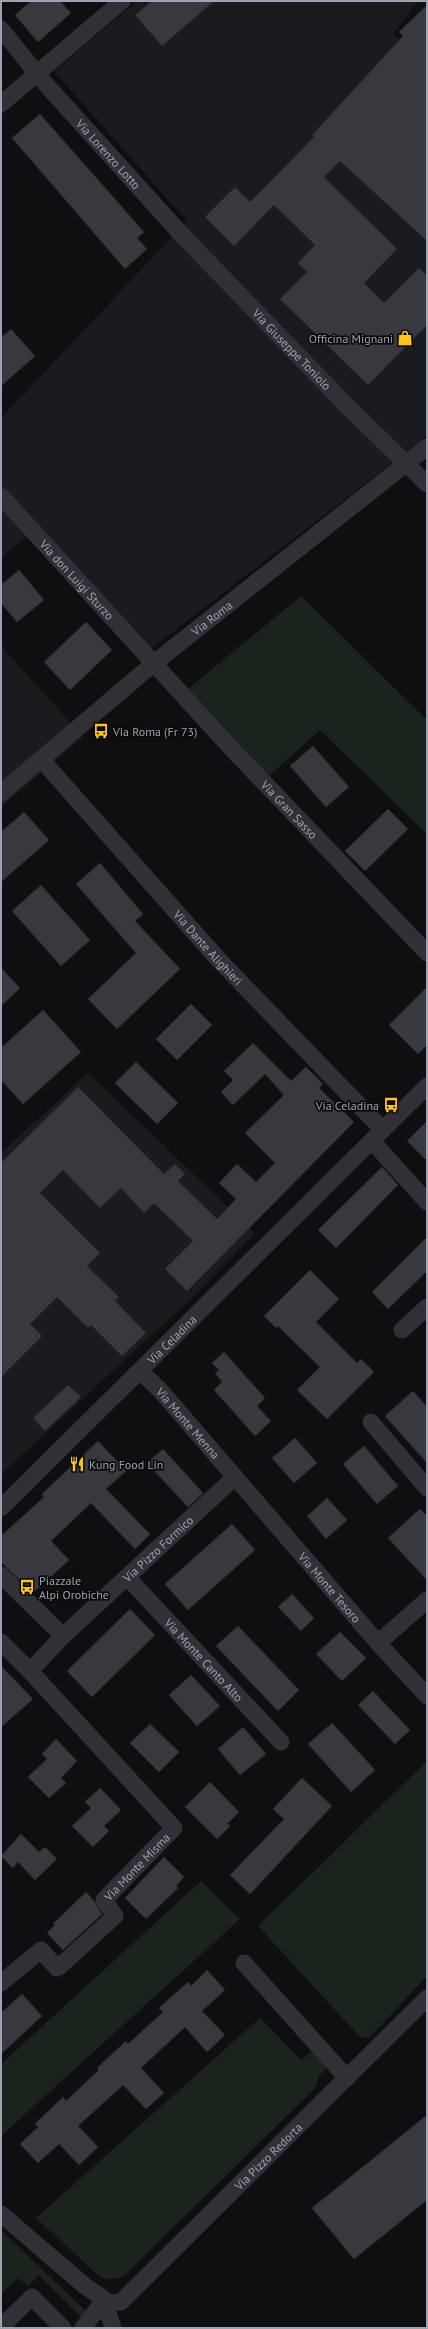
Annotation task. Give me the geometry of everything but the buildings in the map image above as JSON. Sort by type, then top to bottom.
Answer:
[{"type":"street","points":[[1,104],[122,1]]},
{"type":"street","name":"Via Lorenzo Lotto","points":[[1,29],[37,74],[181,234]]},
{"type":"street","name":"Via Giuseppe Toniolo","points":[[181,234],[427,484]]},
{"type":"street","name":"Via Roma","points":[[1,793],[154,664],[427,447]]},
{"type":"street","name":"Via don Luigi Sturzo","points":[[1,496],[154,664]]},
{"type":"street","name":"Via Gran Sasso","points":[[154,664],[427,953]]},
{"type":"street","name":"Via Dante Alighieri","points":[[41,759],[218,959],[378,1136],[427,1202]]},
{"type":"street","name":"Via Celadina","points":[[1,1508],[427,1086]]},
{"type":"street","points":[[402,1330],[427,1307]]},
{"type":"street","name":"Via Monte Menna","points":[[140,1371],[160,1390],[235,1477]]},
{"type":"street","points":[[371,1422],[427,1488]]},
{"type":"street","name":"Via Pizzo Formico","points":[[30,1671],[63,1636],[235,1477]]},
{"type":"street","name":"Via Monte Tesoro","points":[[235,1477],[378,1644],[427,1696]]},
{"type":"street","points":[[1,1575],[63,1636]]},
{"type":"street","name":"Via Monte Canto Alto","points":[[127,1577],[281,1742]]},
{"type":"street","points":[[378,1644],[427,1600]]},
{"type":"street","points":[[1,1642],[30,1671]]},
{"type":"street","name":"Via Monte Misma","points":[[1,1983],[40,1950],[57,1968],[59,1967],[115,1916],[104,1900],[174,1828],[30,1671]]},
{"type":"street","points":[[244,1964],[347,2078]]},
{"type":"street","name":"Via Pizzo Redorta","points":[[104,2300],[116,2304],[127,2298],[427,1998]]},
{"type":"street","points":[[1,2214],[85,2286],[104,2300],[113,2328]]},
{"type":"street","points":[[1,2328],[32,2297],[63,2328]]},
{"type":"street","points":[[83,2328],[104,2300]]},
{"type":"shaded area","points":[[137,1],[418,1],[393,34],[427,65],[427,436],[139,658],[27,535],[1,559],[1,418],[187,221],[54,71]]},
{"type":"shaded area","points":[[301,596],[427,720],[427,834],[320,730],[269,776],[188,689]]},
{"type":"shaded area","points":[[1,646],[83,737],[1,807]]},
{"type":"shaded area","points":[[88,1073],[255,1233],[190,1300],[1,1474],[1,1153]]},
{"type":"shaded area","points":[[427,1761],[427,1976],[370,2037],[363,2038],[357,2034],[258,1926]]},
{"type":"shaded area","points":[[201,1881],[240,1919],[1,2136],[1,2064]]},
{"type":"shaded area","points":[[260,2018],[301,2060],[312,2051],[327,2068],[319,2076],[316,2087],[125,2275],[113,2279],[100,2277],[36,2218]]},
{"type":"shaded area","points":[[1,2230],[86,2311],[81,2317],[39,2275],[28,2286],[18,2278],[1,2294]]},
{"type":"place","name":"Officina Mignani","points":[[405,338]]},
{"type":"place","name":"Via Roma (Fr 73)","points":[[101,731]]},
{"type":"place","name":"Via Celadina","points":[[391,1105]]},
{"type":"place","name":"Kung Food Lin","points":[[77,1464]]},
{"type":"place","name":"Piazzale Alpi Orobiche","points":[[27,1587]]}]
